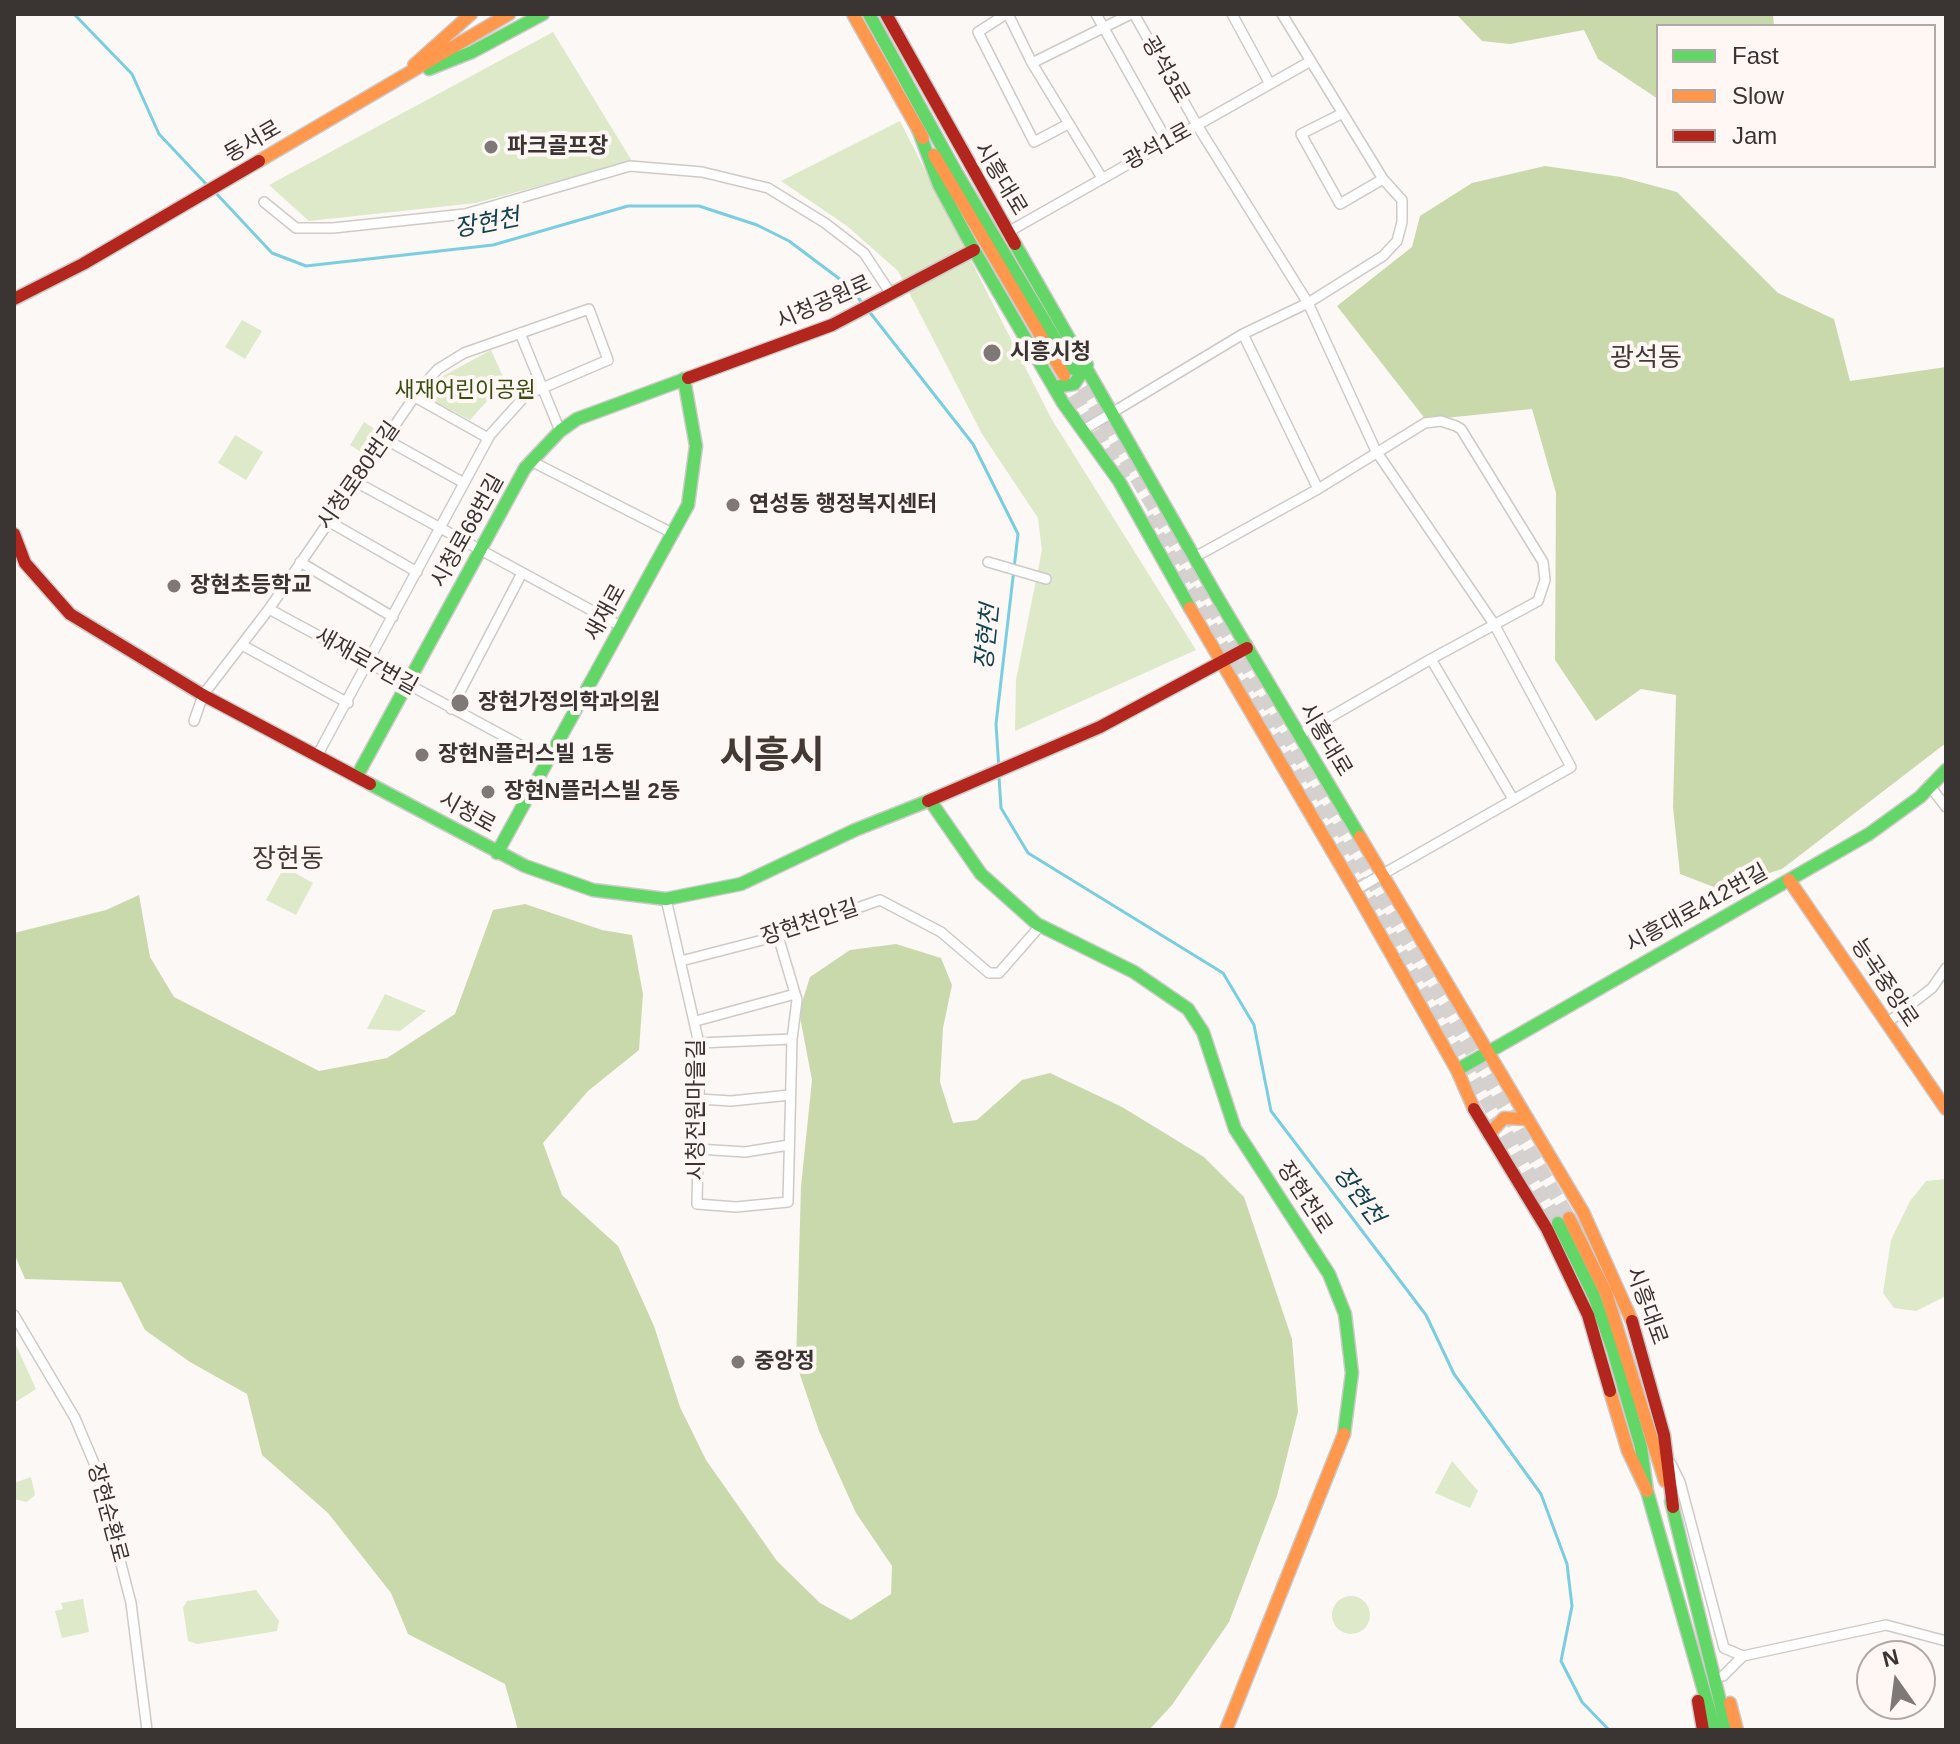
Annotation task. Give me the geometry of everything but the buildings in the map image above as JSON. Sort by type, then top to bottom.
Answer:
[{"type":"main road","points":[[396,81],[471,14]]},
{"type":"main road","name":"동서로","points":[[14,299],[83,264],[509,14]]},
{"type":"main road","points":[[396,81],[472,52],[543,14]]},
{"type":"main road","name":"시흥대로","points":[[853,14],[918,129],[1068,372],[869,14]]},
{"type":"main road","name":"시흥대로","points":[[886,14],[1247,648],[1583,1212],[1626,1304],[1644,1359],[1669,1459],[1673,1507]]},
{"type":"main road","name":"시흥대로","points":[[918,129],[939,185],[974,250],[1054,387],[1119,481],[1220,662],[1457,1070],[1489,1134],[1547,1229],[1588,1315],[1606,1366],[1628,1451],[1647,1491]]},
{"type":"main road","name":"시청공원로","points":[[684,379],[832,325],[974,250]]},
{"type":"main road","points":[[1054,387],[1074,384],[1087,365]]},
{"type":"main road","name":"시청로68번길","points":[[357,776],[531,461],[560,431],[577,419],[684,379]]},
{"type":"main road","name":"새재로","points":[[497,853],[688,505],[696,446],[684,379]]},
{"type":"main road","points":[[1119,481],[1127,468],[1144,468]]},
{"type":"main road","name":"시청로","points":[[14,534],[19,564],[70,614],[203,695],[318,754],[497,853],[593,890],[666,899],[741,884],[855,830],[931,802],[1100,727],[1247,648]]},
{"type":"main road","name":"시흥대로412번길","points":[[1457,1070],[1895,817],[1946,770]]},
{"type":"main road","name":"장현천로","points":[[931,802],[981,874],[1040,926],[1134,972],[1188,1009],[1203,1032],[1235,1129],[1329,1274],[1345,1314],[1352,1373],[1350,1405],[1341,1447],[1226,1730]]},
{"type":"main road","name":"능곡중앙로","points":[[1789,880],[1946,1109]]},
{"type":"main road","points":[[1489,1134],[1504,1118],[1526,1119]]},
{"type":"main road","name":"시흥대로","points":[[1715,1730],[1692,1661],[1647,1491],[1641,1447],[1613,1350],[1564,1220],[1606,1293],[1673,1507],[1727,1730]]},
{"type":"main road","name":"시흥대로","points":[[1706,1636],[1723,1676],[1737,1730]]},
{"type":"main road","name":"시흥대로","points":[[1692,1661],[1703,1730]]},
{"type":"street","points":[[1068,124],[1034,142],[978,32],[1007,14],[1032,63],[1102,178]]},
{"type":"street","points":[[1096,14],[1167,141]]},
{"type":"street","points":[[1032,63],[1132,14]]},
{"type":"street","name":"광석3로","points":[[1132,14],[1308,303],[1376,451],[1494,624],[1571,767],[1513,799]]},
{"type":"street","points":[[1232,14],[1270,84]]},
{"type":"street","points":[[1085,429],[1243,334],[1308,303],[1383,256],[1397,241],[1402,222],[1402,200],[1383,179],[1341,114],[1282,14]]},
{"type":"street","name":"광석1로","points":[[1008,232],[1309,62]]},
{"type":"street","points":[[1341,114],[1301,134],[1340,204],[1383,179]]},
{"type":"street","points":[[264,202],[296,228],[333,228],[465,214],[630,166],[702,172],[768,188],[825,223],[864,253],[886,297]]},
{"type":"street","name":"시청로80번길","points":[[194,721],[203,695],[269,609],[385,439],[438,369],[464,353],[589,309],[608,360],[540,389]]},
{"type":"street","points":[[520,333],[540,389],[560,431]]},
{"type":"street","points":[[1243,334],[1318,489]]},
{"type":"street","points":[[318,754],[488,438],[526,395],[540,389]]},
{"type":"street","points":[[415,397],[488,438]]},
{"type":"street","points":[[1195,557],[1318,489],[1425,423],[1441,421],[1461,429],[1544,569],[1544,589],[1538,601],[1299,735]]},
{"type":"street","points":[[385,439],[464,483]]},
{"type":"street","points":[[531,461],[674,534]]},
{"type":"street","points":[[356,482],[622,627]]},
{"type":"street","points":[[328,521],[417,572]]},
{"type":"street","points":[[300,562],[393,617]]},
{"type":"street","points":[[988,562],[1046,579]]},
{"type":"street","points":[[451,709],[522,573]]},
{"type":"street","name":"새재로7번길","points":[[269,609],[548,760]]},
{"type":"street","points":[[242,645],[348,703]]},
{"type":"street","points":[[1355,890],[1513,799],[1431,659]]},
{"type":"street","points":[[1929,785],[1946,807]]},
{"type":"street","name":"시청전원마을길","points":[[666,899],[699,1043],[697,1204],[736,1207],[788,1202],[795,994],[778,936]]},
{"type":"street","name":"장현천안길","points":[[681,961],[778,936],[880,900],[941,932],[989,973],[999,973],[1040,926]]},
{"type":"street","points":[[1887,1023],[1932,988],[1946,968]]},
{"type":"street","points":[[696,1021],[795,994]]},
{"type":"street","points":[[699,1043],[792,1039]]},
{"type":"street","points":[[699,1099],[731,1101],[790,1095]]},
{"type":"street","points":[[698,1149],[745,1152],[789,1145]]},
{"type":"street","name":"장현순환로","points":[[14,1315],[75,1418],[97,1470],[131,1603],[147,1730]]},
{"type":"street","points":[[1669,1459],[1680,1482],[1724,1648],[1743,1656]]},
{"type":"street","points":[[1723,1676],[1743,1656],[1886,1625],[1946,1641]]},
{"type":"green space","points":[[1456,14],[1773,14],[1774,24],[1656,24],[1656,98],[1598,59],[1584,30],[1510,44],[1482,41]]},
{"type":"green space","points":[[553,32],[632,161],[476,203],[309,221],[269,185]]},
{"type":"green space","points":[[900,121],[1051,418],[1196,650],[1015,731],[1016,680],[1042,550],[1038,518],[982,434],[898,271],[847,226],[781,181]]},
{"type":"green space","points":[[1545,166],[1621,177],[1677,192],[1778,293],[1834,319],[1850,381],[1946,367],[1946,743],[1782,869],[1719,889],[1680,874],[1673,807],[1676,695],[1641,689],[1596,721],[1555,660],[1556,493],[1532,409],[1426,420],[1337,306],[1412,247],[1420,216],[1472,183]]},
{"type":"green space","points":[[242,320],[262,331],[245,359],[225,347]]},
{"type":"green space","name":"새재어린이공원","points":[[491,350],[505,381],[470,420],[428,398],[429,390],[441,377]]},
{"type":"green space","points":[[364,422],[378,431],[364,454],[350,445]]},
{"type":"green space","points":[[235,435],[263,452],[246,480],[218,463]]},
{"type":"green space","points":[[284,867],[313,883],[296,915],[266,900]]},
{"type":"green space","points":[[139,895],[150,957],[174,997],[319,1071],[387,1058],[455,1014],[493,910],[525,904],[602,930],[632,935],[643,994],[639,1050],[588,1091],[543,1143],[562,1195],[618,1246],[654,1326],[680,1407],[706,1460],[777,1561],[820,1603],[851,1620],[891,1594],[892,1566],[856,1513],[819,1431],[796,1363],[801,1186],[812,1080],[799,1012],[810,977],[850,950],[896,944],[941,958],[952,985],[943,1028],[940,1082],[953,1123],[977,1120],[1022,1080],[1050,1073],[1122,1107],[1204,1157],[1244,1197],[1292,1339],[1298,1412],[1277,1496],[1229,1622],[1172,1705],[1149,1730],[518,1730],[505,1684],[408,1634],[391,1593],[328,1513],[262,1455],[247,1394],[190,1362],[145,1330],[121,1282],[25,1279],[14,1253],[14,933],[106,910]]},
{"type":"green space","points":[[385,994],[426,1011],[400,1031],[367,1029]]},
{"type":"green space","points":[[1946,1179],[1946,1296],[1916,1311],[1894,1308],[1883,1293],[1891,1240],[1910,1201],[1926,1181]]},
{"type":"green space","points":[[14,1341],[36,1389],[14,1403]]},
{"type":"green space","points":[[1452,1461],[1478,1491],[1470,1508],[1435,1493]]},
{"type":"green space","points":[[31,1477],[35,1495],[27,1502],[14,1499],[14,1483]]},
{"type":"green space","points":[[256,1590],[279,1621],[277,1631],[197,1644],[188,1641],[183,1608],[187,1601]]},
{"type":"green space","points":[[1351,1596],[1364,1602],[1370,1615],[1364,1628],[1351,1634],[1338,1628],[1332,1615],[1338,1602]]},
{"type":"green space","points":[[83,1599],[89,1632],[62,1638],[55,1611],[63,1609],[61,1603]]},
{"type":"waterway","name":"장현천","points":[[74,14],[132,74],[159,134],[207,185]]},
{"type":"waterway","name":"장현천","points":[[213,190],[272,253],[306,266],[493,245],[628,206],[699,206],[757,225],[789,241],[849,286],[863,304]]},
{"type":"waterway","name":"장현천","points":[[868,310],[973,444],[1018,534],[996,724],[999,770]]},
{"type":"waterway","name":"장현천","points":[[999,777],[1001,808],[1028,853],[1223,973],[1254,1025],[1271,1111],[1426,1315],[1454,1374],[1541,1494],[1567,1564],[1572,1606],[1561,1661],[1582,1702],[1609,1730]]},
{"type":"tunnel","points":[[1073,369],[1569,1218]]},
{"type":"tunnel","points":[[1064,376],[1126,482]]},
{"type":"tunnel","points":[[1147,517],[1558,1223]]},
{"type":"traffic: fast","points":[[429,69],[472,52],[543,14]]},
{"type":"traffic: fast","points":[[869,14],[956,172],[1073,369]]},
{"type":"traffic: fast","points":[[918,129],[939,185],[974,250],[1063,403],[1119,481],[1190,608]]},
{"type":"traffic: fast","points":[[1015,244],[1216,595],[1360,837]]},
{"type":"traffic: fast","points":[[1054,387],[1074,384],[1087,365]]},
{"type":"traffic: fast","points":[[357,776],[525,468],[560,431],[577,419],[688,378]]},
{"type":"traffic: fast","points":[[497,853],[688,505],[696,446],[684,379]]},
{"type":"traffic: fast","points":[[1457,1070],[1869,834],[1920,797],[1946,770]]},
{"type":"traffic: fast","points":[[370,784],[525,866],[593,890],[666,899],[741,884],[855,830],[928,801]]},
{"type":"traffic: fast","points":[[931,802],[981,874],[1037,924],[1134,972],[1188,1009],[1203,1032],[1235,1129],[1329,1274],[1345,1314],[1352,1373],[1344,1434]]},
{"type":"traffic: fast","points":[[1558,1223],[1594,1296],[1613,1350],[1641,1447],[1647,1491],[1715,1730]]},
{"type":"traffic: fast","points":[[1671,1501],[1727,1730]]},
{"type":"traffic: slow","points":[[414,65],[471,14]]},
{"type":"traffic: slow","points":[[259,161],[509,14]]},
{"type":"traffic: slow","points":[[853,14],[923,138]]},
{"type":"traffic: slow","points":[[934,155],[1064,375]]},
{"type":"traffic: slow","points":[[1190,608],[1355,890],[1457,1070],[1474,1109]]},
{"type":"traffic: slow","points":[[1360,837],[1583,1212],[1632,1321]]},
{"type":"traffic: slow","points":[[1789,880],[1946,1109]]},
{"type":"traffic: slow","points":[[1489,1134],[1504,1118],[1526,1119]]},
{"type":"traffic: slow","points":[[1569,1218],[1606,1293],[1665,1481]]},
{"type":"traffic: slow","points":[[1610,1391],[1628,1451],[1647,1491]]},
{"type":"traffic: slow","points":[[1226,1730],[1344,1434]]},
{"type":"traffic: slow","points":[[1730,1703],[1737,1730]]},
{"type":"traffic: jam","points":[[886,14],[1015,244]]},
{"type":"traffic: jam","points":[[14,299],[83,264],[259,161]]},
{"type":"traffic: jam","points":[[688,378],[832,325],[974,250]]},
{"type":"traffic: jam","points":[[14,534],[25,563],[70,614],[203,695],[370,784]]},
{"type":"traffic: jam","points":[[928,801],[1100,727],[1247,648]]},
{"type":"traffic: jam","points":[[1474,1109],[1547,1229],[1588,1315],[1610,1391]]},
{"type":"traffic: jam","points":[[1632,1321],[1664,1435],[1673,1507]]},
{"type":"traffic: jam","points":[[1698,1701],[1703,1730]]},
{"type":"place","name":"파크골프장","points":[[491,147]]},
{"type":"place","name":"시흥시청","points":[[992,353]]},
{"type":"place","name":"연성동 행정복지센터","points":[[733,505]]},
{"type":"place","name":"장현초등학교","points":[[174,586]]},
{"type":"place","name":"장현가정의학과의원","points":[[460,703]]},
{"type":"place","name":"장현N플러스빌 1동","points":[[422,755]]},
{"type":"place","name":"장현N플러스빌 2동","points":[[488,792]]},
{"type":"place","name":"중앙정","points":[[738,1362]]},
{"type":"district","name":"광석동","points":[[1646,359]]},
{"type":"district","name":"시흥시","points":[[772,758]]},
{"type":"district","name":"장현동","points":[[288,860]]}]
